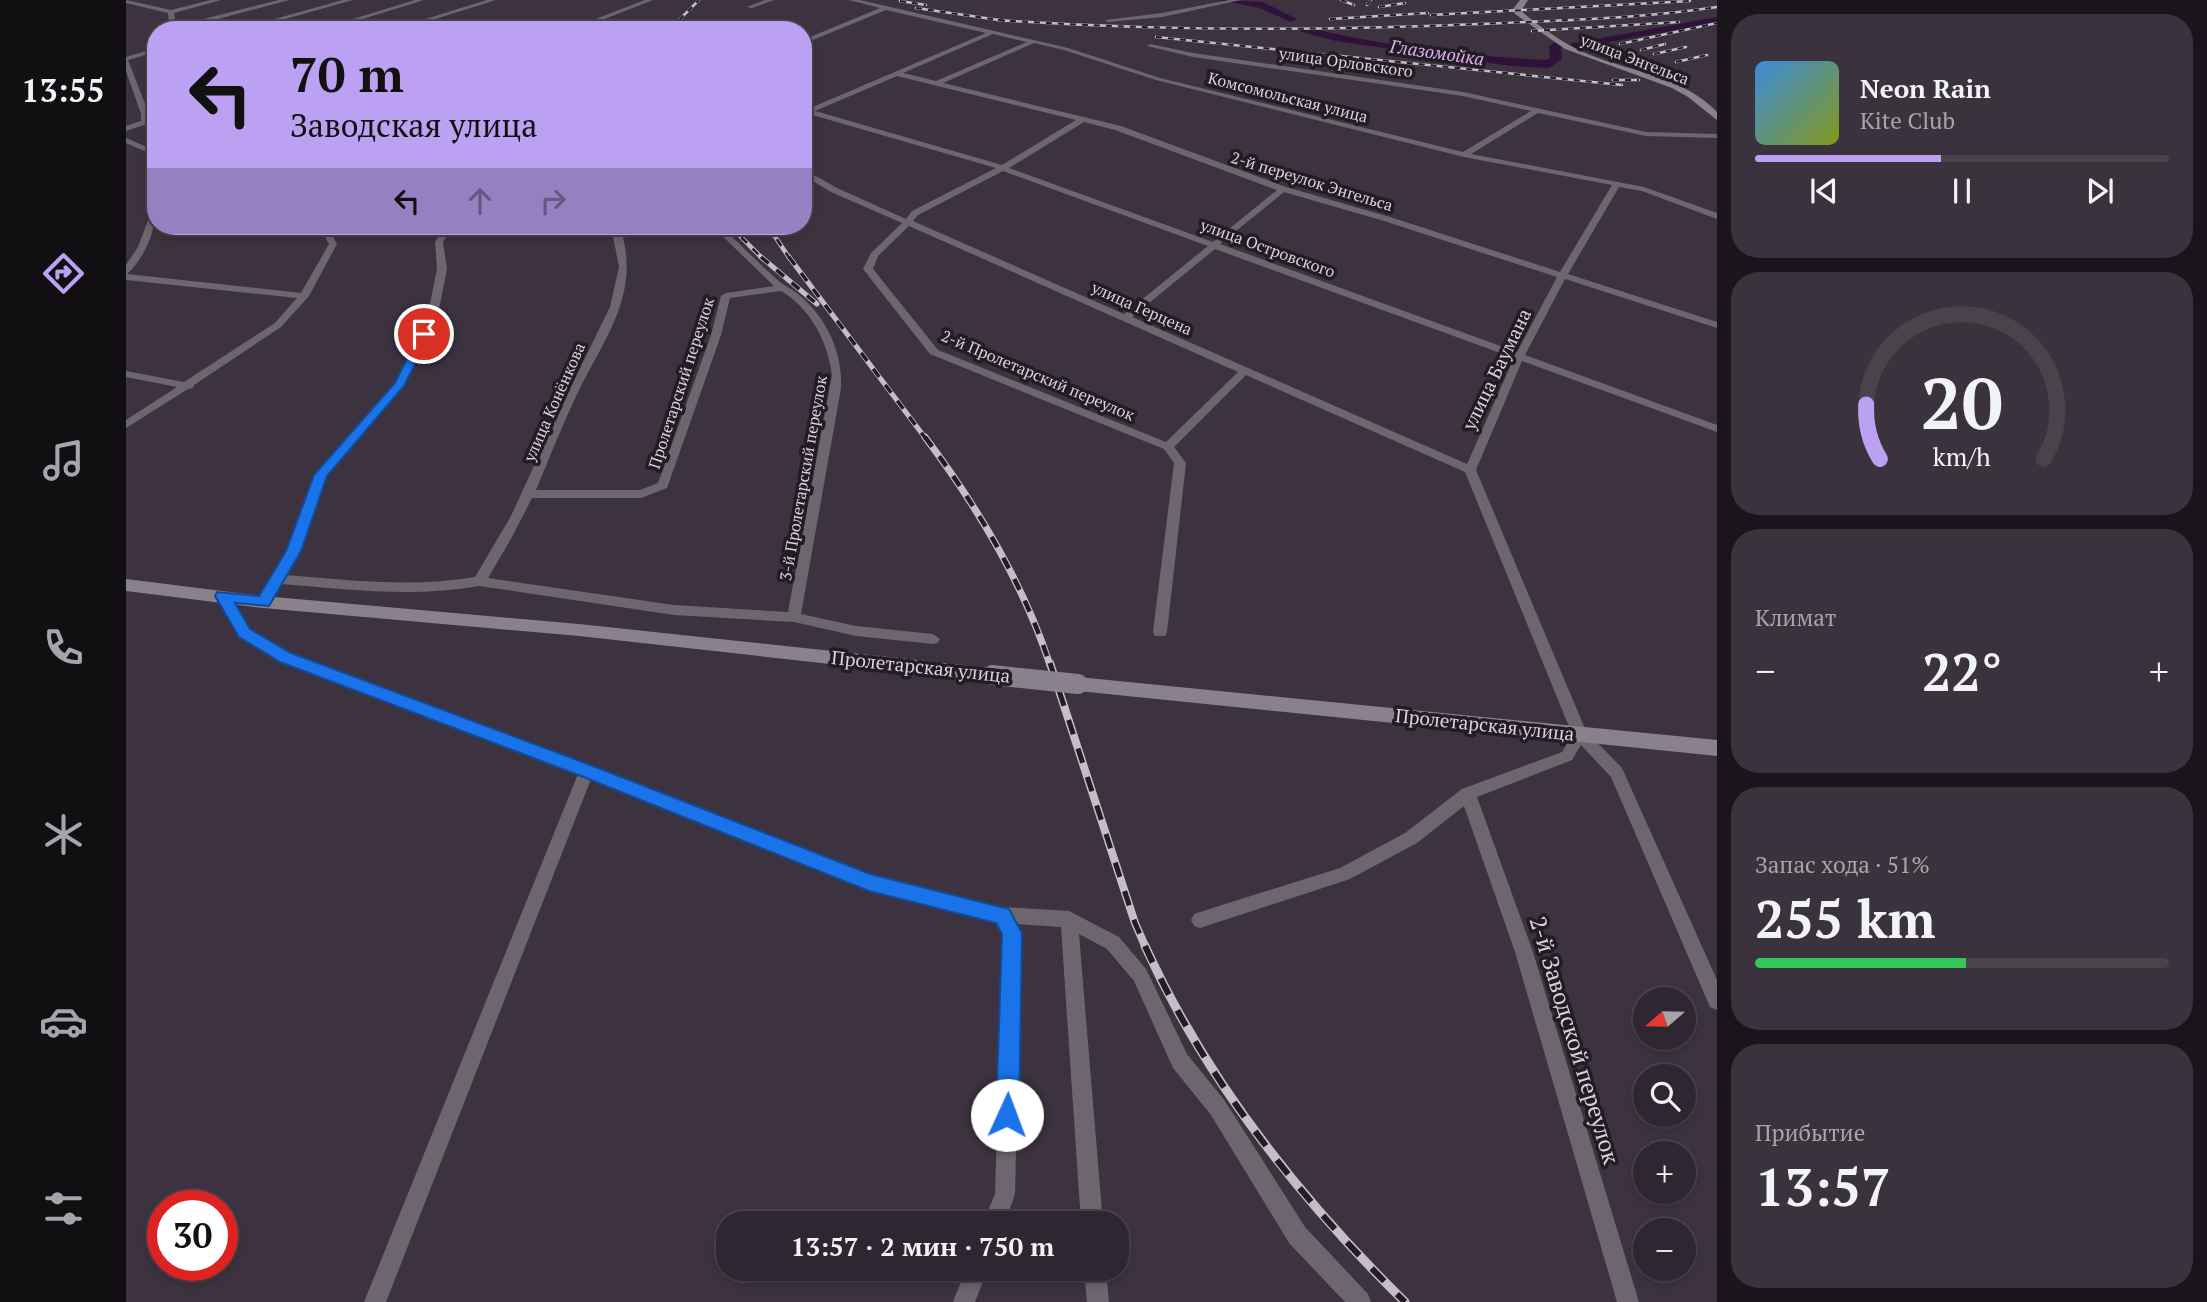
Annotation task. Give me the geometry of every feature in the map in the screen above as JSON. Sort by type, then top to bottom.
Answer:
[{"type":"main road","name":"улица Энгельса","points":[[1524,0],[1517,11],[1562,44],[1653,79],[1706,103],[1717,117]]},
{"type":"main road","name":"Пролетарская улица","points":[[126,585],[263,603],[579,630],[1078,684],[1717,748]]},
{"type":"street","points":[[142,4],[156,0]]},
{"type":"street","points":[[126,1],[171,12],[218,0]]},
{"type":"street","points":[[207,21],[286,0]]},
{"type":"street","points":[[272,21],[350,0]]},
{"type":"street","points":[[350,21],[421,0]]},
{"type":"street","points":[[423,21],[494,0]]},
{"type":"street","points":[[594,21],[650,0]]},
{"type":"street","points":[[750,8],[771,0]]},
{"type":"street","name":"Комсомольская улица","points":[[852,0],[1034,41],[1158,79],[1464,155],[1617,183],[1667,196],[1717,216]]},
{"type":"street","points":[[1108,20],[1162,15],[1238,0]]},
{"type":"street","points":[[812,38],[885,8]]},
{"type":"street","points":[[171,12],[172,21]]},
{"type":"street","points":[[812,109],[993,32]]},
{"type":"street","points":[[936,84],[1034,41]]},
{"type":"street","name":"улица Орловского","points":[[1150,46],[1193,55],[1425,88],[1646,134],[1717,136]]},
{"type":"street","points":[[126,130],[144,122],[145,114],[126,60],[147,53]]},
{"type":"street","name":"2-й переулок Энгельса","points":[[897,74],[1118,128],[1283,189],[1717,325]]},
{"type":"street","points":[[1464,155],[1536,111]]},
{"type":"street","name":"улица Островского","points":[[812,114],[1003,168],[1717,429]]},
{"type":"street","points":[[909,223],[925,206],[1003,168],[1083,119]]},
{"type":"street","points":[[126,140],[147,150]]},
{"type":"street","name":"улица Герцена","points":[[812,176],[835,190],[1470,470]]},
{"type":"street","name":"улица Баумана","points":[[1470,470],[1493,409],[1561,275],[1617,183]]},
{"type":"street","points":[[1125,318],[1283,189]]},
{"type":"street","name":"2-й Пролетарский переулок","points":[[909,223],[874,255],[868,269],[934,352],[1168,447]]},
{"type":"street","points":[[126,272],[147,233]]},
{"type":"street","points":[[126,425],[278,326],[304,296],[333,244],[328,235]]},
{"type":"street","points":[[263,603],[293,551],[320,475],[400,384],[415,355],[433,314],[442,270],[439,243],[444,235]]},
{"type":"street","name":"улица Конёнкова","points":[[479,581],[508,538],[530,494],[568,404],[617,301],[623,271],[617,235]]},
{"type":"street","name":"3-й Пролетарский переулок","points":[[726,235],[782,288],[795,296],[824,330],[834,347],[838,374],[794,617]]},
{"type":"street","points":[[126,277],[304,296]]},
{"type":"street","name":"Пролетарский переулок","points":[[530,494],[640,494],[663,485],[726,296],[782,288]]},
{"type":"street","points":[[1160,632],[1180,463],[1168,447],[1244,371]]},
{"type":"street","points":[[126,374],[189,386]]},
{"type":"street","points":[[1470,470],[1580,734],[1617,773],[1717,1001]]},
{"type":"street","name":"Пролетарская улица","points":[[279,579],[418,589],[447,588],[479,581],[674,610],[794,617],[856,631],[933,639]]},
{"type":"street","points":[[222,596],[245,633],[286,658],[587,771],[869,882],[1002,915],[1069,919],[1113,943],[1140,975],[1180,1061],[1218,1108],[1297,1235],[1360,1302]]},
{"type":"street","points":[[1200,920],[1344,874],[1411,838],[1468,794],[1567,755],[1580,734]]},
{"type":"street","points":[[375,1302],[587,771]]},
{"type":"street","name":"2-й Заводской переулок","points":[[1468,794],[1528,964],[1628,1302]]},
{"type":"street","points":[[999,1211],[1005,1194],[1012,960],[1012,933],[1002,915]]},
{"type":"street","points":[[1069,919],[1091,1211]]},
{"type":"street","points":[[964,1302],[972,1281]]},
{"type":"street","points":[[1096,1281],[1098,1302]]},
{"type":"waterway","name":"Глазомойка","points":[[1224,0],[1263,5],[1291,19]]},
{"type":"waterway","name":"Глазомойка","points":[[1575,44],[1717,20]]},
{"type":"waterway","name":"Глазомойка","points":[[1306,30],[1336,38],[1511,62],[1549,64],[1556,59],[1555,46]]},
{"type":"railway","points":[[678,21],[699,0]]},
{"type":"railway","points":[[1341,0],[1354,5]]},
{"type":"railway","points":[[1367,5],[1371,0]]},
{"type":"railway","points":[[900,1],[926,5]]},
{"type":"railway","points":[[1431,15],[1690,1]]},
{"type":"railway","points":[[1379,7],[1405,3]]},
{"type":"railway","points":[[1000,20],[1179,28],[1359,28],[1598,18],[1717,7]]},
{"type":"railway","points":[[916,8],[1000,20]]},
{"type":"railway","points":[[1330,19],[1428,13]]},
{"type":"railway","points":[[1000,20],[1006,21]]},
{"type":"railway","points":[[1532,31],[1679,22]]},
{"type":"railway","points":[[1620,44],[1717,23]]},
{"type":"railway","points":[[1156,37],[1622,85]]},
{"type":"railway","points":[[1641,50],[1665,44]]},
{"type":"railway","points":[[1654,54],[1686,47]]},
{"type":"railway","points":[[1676,62],[1707,55]]},
{"type":"railway","points":[[1613,80],[1639,80]]},
{"type":"railway","points":[[739,235],[761,257]]},
{"type":"railway","points":[[774,235],[790,259]]},
{"type":"railway","points":[[761,257],[817,304]]},
{"type":"railway","points":[[789,257],[926,439]]},
{"type":"railway","points":[[925,437],[963,490],[997,546],[1026,604],[1050,665]]},
{"type":"railway","points":[[1050,663],[1135,923],[1146,948]]},
{"type":"railway","points":[[1146,948],[1197,1044],[1258,1136],[1328,1222],[1405,1302]]},
{"type":"route","points":[[424,334],[400,384],[320,475],[293,551],[263,603],[222,596],[245,633],[286,658],[587,771],[869,882],[1002,915],[1012,933],[1007,1115]]}]
